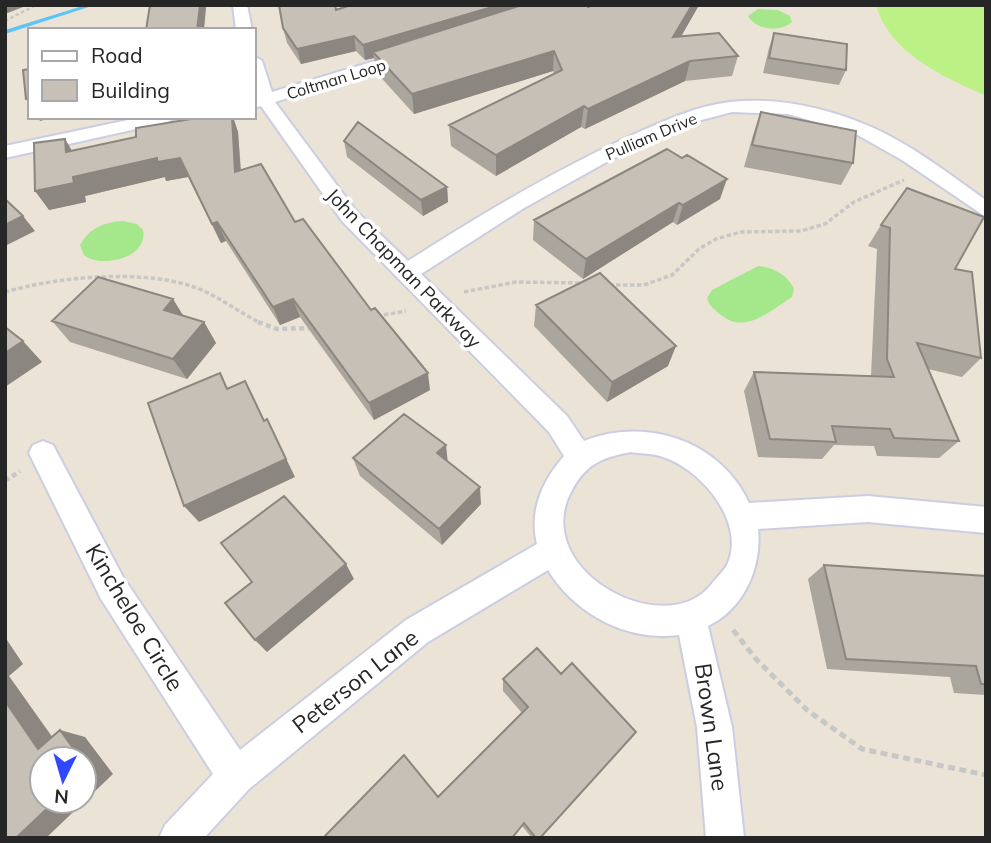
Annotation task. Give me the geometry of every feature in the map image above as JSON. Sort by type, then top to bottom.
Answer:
[{"type":"street","points":[[240,5],[244,28]]},
{"type":"street","name":"Coltman Loop","points":[[260,102],[424,51]]},
{"type":"street","name":"John Chapman Parkway","points":[[256,75],[260,102],[349,216],[558,424],[580,457]]},
{"type":"street","name":"Pulliam Drive","points":[[411,280],[488,220],[588,162],[685,119],[716,110],[788,110],[825,117],[860,129],[928,170],[986,210]]},
{"type":"street","points":[[5,152],[159,119]]},
{"type":"street","points":[[631,441],[670,447],[699,462],[726,488],[741,517],[746,536],[742,568],[702,612],[653,622],[612,612],[580,591],[552,551],[546,519],[553,489],[580,457],[600,446],[631,441]]},
{"type":"street","name":"Kincheloe Circle","points":[[43,453],[112,588],[236,776]]},
{"type":"street","points":[[741,517],[868,509],[986,520]]},
{"type":"street","name":"Peterson Lane","points":[[178,838],[236,776],[417,631],[552,551]]},
{"type":"street","name":"Brown Lane","points":[[702,612],[702,655],[721,757],[725,838]]},
{"type":"path","points":[[5,21],[36,5]]},
{"type":"path","points":[[604,285],[644,285],[672,275],[699,249],[716,239],[741,232],[801,231],[825,224],[860,199],[928,170]]},
{"type":"path","points":[[5,292],[19,287],[75,281],[134,279],[190,286],[249,320],[271,329],[298,332],[324,326]]},
{"type":"path","points":[[411,280],[450,281],[458,294],[484,286],[516,282],[591,284]]},
{"type":"path","points":[[365,318],[406,311]]},
{"type":"path","points":[[702,612],[756,659],[807,710],[862,750],[986,775]]},
{"type":"green space","points":[[876,5],[986,5],[986,96],[936,72],[905,50],[883,22]]},
{"type":"green space","points":[[758,9],[778,10],[790,16],[792,22],[775,29],[762,27],[748,16]]},
{"type":"green space","points":[[123,221],[137,224],[143,230],[143,240],[139,248],[112,261],[101,261],[84,255],[80,245],[88,234],[104,225]]},
{"type":"green space","points":[[758,266],[784,276],[794,289],[792,297],[767,314],[748,322],[730,321],[712,308],[707,298],[712,290]]},
{"type":"building","points":[[150,5],[200,5],[197,28],[146,28]]},
{"type":"building","points":[[279,5],[335,5],[336,10],[351,5],[499,5],[363,45],[354,36],[297,49],[283,28]]},
{"type":"building","points":[[522,5],[692,5],[673,37],[719,33],[738,56],[690,61],[588,109],[584,106],[496,155],[449,125],[562,70],[554,51],[412,94],[373,52]]},
{"type":"building","points":[[774,33],[847,44],[846,70],[769,58]]},
{"type":"building","points":[[28,69],[26,99],[23,70]]},
{"type":"building","points":[[761,112],[856,131],[853,163],[752,145]]},
{"type":"building","points":[[191,119],[232,119],[235,172],[261,164],[295,222],[303,219],[371,310],[375,308],[428,373],[369,403],[293,299],[273,307],[217,222],[212,224],[180,158],[157,162],[157,158],[73,177],[74,183],[35,191],[34,143],[65,139],[66,152],[136,137],[136,128]]},
{"type":"building","points":[[358,122],[447,187],[421,200],[344,141]]},
{"type":"building","points":[[667,149],[682,158],[687,155],[727,179],[683,205],[679,203],[586,259],[534,220]]},
{"type":"building","points":[[907,188],[984,217],[955,269],[972,272],[981,358],[917,343],[959,441],[894,438],[890,429],[832,426],[836,442],[770,439],[754,372],[894,377],[887,359],[890,228],[881,225]]},
{"type":"building","points":[[5,199],[23,216],[5,225]]},
{"type":"building","points":[[600,273],[676,346],[612,382],[536,305]]},
{"type":"building","points":[[98,277],[173,299],[164,310],[204,322],[173,359],[52,321]]},
{"type":"building","points":[[5,327],[23,341],[5,353]]},
{"type":"building","points":[[220,373],[227,389],[245,381],[286,459],[184,506],[148,403]]},
{"type":"building","points":[[404,414],[446,445],[437,453],[480,487],[439,529],[353,458]]},
{"type":"building","points":[[284,496],[346,564],[255,640],[225,603],[252,582],[221,543]]},
{"type":"building","points":[[824,565],[986,576],[986,684],[981,684],[976,666],[846,659]]},
{"type":"building","points":[[537,648],[561,674],[572,663],[636,732],[540,838],[536,838],[524,823],[512,838],[323,838],[404,755],[438,797],[528,707],[503,679]]},
{"type":"building","points":[[5,701],[35,745],[28,745],[28,815],[40,815],[16,838],[5,838]]},
{"type":"building","points":[[60,730],[71,745],[43,745]]},
{"type":"waterway","points":[[5,32],[92,5]]}]
